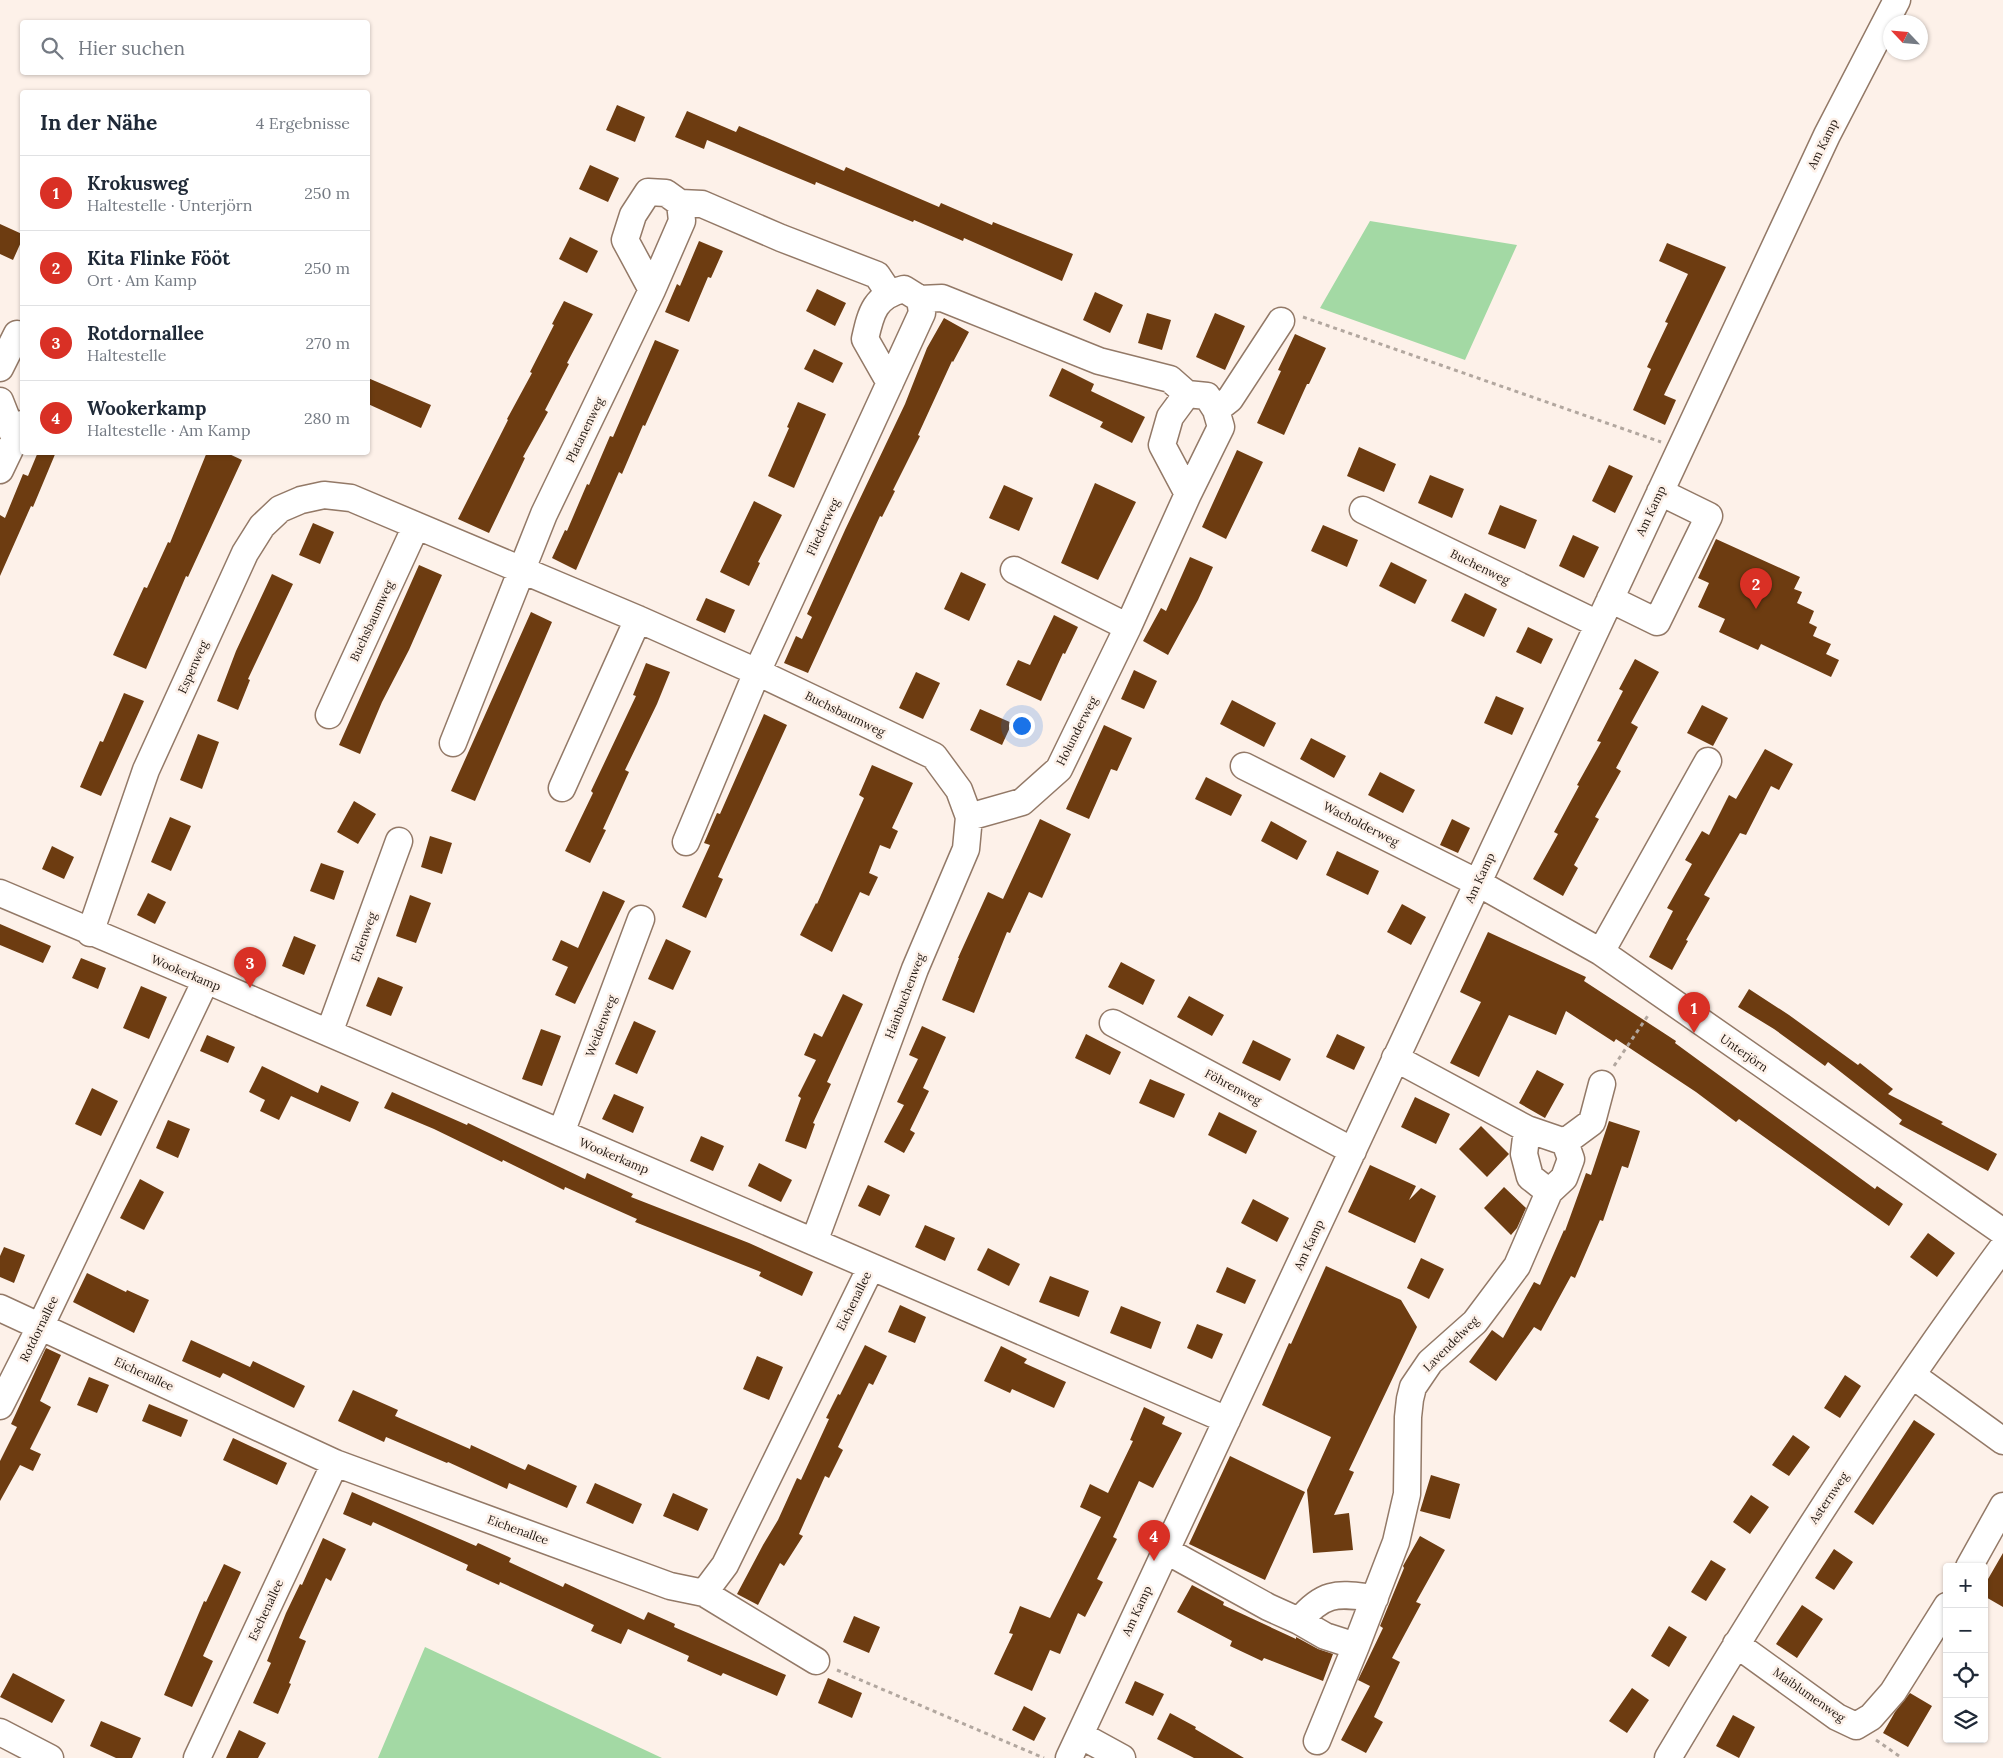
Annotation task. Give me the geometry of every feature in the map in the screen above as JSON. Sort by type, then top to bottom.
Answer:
[{"type":"street","name":"Am Kamp","points":[[1069,1758],[1827,135],[1897,0]]},
{"type":"street","points":[[652,290],[625,240],[633,215],[648,192],[666,193],[680,203],[702,204],[781,238],[877,275],[889,293]]},
{"type":"street","name":"Platanenweg","points":[[522,572],[544,514],[652,290],[682,221],[680,203]]},
{"type":"street","points":[[890,383],[864,339],[871,312],[889,293],[904,289],[920,299],[942,298],[1099,361],[1170,379],[1187,394],[1207,396],[1216,410],[1230,399],[1281,321]]},
{"type":"street","name":"Fliederweg","points":[[756,672],[922,313],[920,299]]},
{"type":"street","points":[[0,368],[17,334],[20,336]]},
{"type":"street","points":[[1187,394],[1170,416],[1162,445],[1188,494]]},
{"type":"street","points":[[0,401],[19,431],[0,470]]},
{"type":"street","name":"Holunderweg","points":[[969,817],[1022,802],[1059,769],[1128,627],[1188,494],[1221,427],[1216,410]]},
{"type":"street","points":[[1610,599],[1657,622],[1709,516],[1660,492]]},
{"type":"street","name":"Espenweg","points":[[90,933],[146,770],[245,553],[262,526],[280,509],[301,500],[324,495],[351,498],[378,509]]},
{"type":"street","name":"Buchsbaumweg","points":[[378,509],[522,572],[638,619],[934,756]]},
{"type":"street","name":"Buchenweg","points":[[1363,510],[1598,624]]},
{"type":"street","name":"Buchsbaumweg","points":[[329,715],[416,526]]},
{"type":"street","points":[[1014,570],[1128,627]]},
{"type":"street","points":[[453,743],[522,572]]},
{"type":"street","points":[[562,788],[638,619]]},
{"type":"street","points":[[686,842],[756,672]]},
{"type":"street","name":"Hainbuchenweg","points":[[814,1242],[915,969],[966,849],[969,817],[959,790],[934,756]]},
{"type":"street","points":[[1601,952],[1708,761]]},
{"type":"street","name":"Wacholderweg","points":[[1244,766],[1478,883]]},
{"type":"street","name":"Erlenweg","points":[[329,1033],[399,840]]},
{"type":"street","name":"Unterjörn","points":[[1478,883],[1601,952],[1661,996],[2003,1232]]},
{"type":"street","name":"Wookerkamp","points":[[0,894],[206,980],[1227,1420]]},
{"type":"street","name":"Weidenweg","points":[[561,1133],[641,919]]},
{"type":"street","name":"Rotdornallee","points":[[0,1406],[41,1325],[206,980]]},
{"type":"street","name":"Föhrenweg","points":[[1113,1023],[1353,1151]]},
{"type":"street","points":[[1395,1058],[1527,1130],[1565,1142],[1592,1122],[1602,1084]]},
{"type":"street","points":[[1527,1130],[1524,1154],[1530,1177],[1550,1192]]},
{"type":"street","name":"Lavendelweg","points":[[1317,1741],[1396,1542],[1407,1494],[1408,1417],[1413,1388],[1430,1362],[1475,1322],[1517,1266],[1550,1192],[1564,1178],[1571,1159],[1565,1142]]},
{"type":"street","name":"Asternweg","points":[[1668,1758],[1736,1644],[1824,1505],[1965,1298],[2003,1247]]},
{"type":"street","name":"Eichenallee","points":[[0,1308],[41,1325],[335,1463],[670,1586],[704,1593],[725,1564],[872,1267]]},
{"type":"street","points":[[1912,1376],[2003,1441]]},
{"type":"street","name":"Eschenallee","points":[[197,1758],[335,1463]]},
{"type":"street","points":[[1971,1563],[2003,1506]]},
{"type":"street","points":[[1165,1550],[1325,1636],[1356,1646]]},
{"type":"street","points":[[704,1593],[816,1661]]},
{"type":"street","points":[[1299,1621],[1311,1607],[1328,1596],[1349,1595],[1375,1598]]},
{"type":"street","name":"Maiblumenweg","points":[[1736,1644],[1837,1717],[1856,1726],[1872,1717],[1893,1692],[1946,1608]]},
{"type":"street","points":[[0,1732],[50,1758]]},
{"type":"street","points":[[1080,1735],[1122,1758]]},
{"type":"path","points":[[1281,321],[1294,314],[1680,448]]},
{"type":"path","points":[[1602,1084],[1661,996]]},
{"type":"path","points":[[816,1661],[1044,1758]]},
{"type":"path","points":[[1856,1726],[1902,1758]]},
{"type":"green space","points":[[1370,221],[1517,245],[1465,360],[1320,308]]},
{"type":"green space","points":[[425,1647],[662,1758],[378,1758]]},
{"type":"building","points":[[617,105],[645,117],[635,142],[606,130]]},
{"type":"building","points":[[687,111],[736,132],[739,126],[844,171],[846,167],[939,207],[941,203],[992,225],[993,222],[1073,254],[1062,281],[964,238],[963,241],[816,182],[815,185],[707,140],[704,149],[675,137]]},
{"type":"building","points":[[590,165],[619,178],[608,202],[579,189]]},
{"type":"building","points":[[0,224],[20,233],[20,244],[13,260],[0,254]]},
{"type":"building","points":[[570,237],[598,251],[587,273],[559,259]]},
{"type":"building","points":[[699,241],[723,251],[711,278],[708,277],[689,322],[665,312],[677,284],[680,286]]},
{"type":"building","points":[[1667,243],[1726,267],[1664,395],[1676,400],[1665,425],[1633,410],[1651,369],[1647,367],[1668,323],[1665,322],[1688,274],[1659,261]]},
{"type":"building","points":[[817,289],[846,303],[835,326],[806,311]]},
{"type":"building","points":[[1095,292],[1123,305],[1110,333],[1083,320]]},
{"type":"building","points":[[564,301],[593,314],[567,363],[569,364],[545,410],[548,412],[523,457],[525,458],[489,533],[458,519],[507,419],[532,373],[530,372]]},
{"type":"building","points":[[1147,313],[1171,320],[1162,350],[1138,343]]},
{"type":"building","points":[[1215,313],[1245,326],[1225,370],[1196,357]]},
{"type":"building","points":[[944,318],[969,332],[952,361],[918,435],[920,436],[893,490],[895,491],[882,517],[880,516],[808,673],[784,663],[796,636],[802,639],[812,617],[807,614],[905,404],[927,348]]},
{"type":"building","points":[[1295,334],[1326,348],[1284,435],[1257,423],[1281,371],[1278,370]]},
{"type":"building","points":[[655,340],[679,350],[622,474],[619,472],[576,570],[552,558],[565,530],[567,531],[587,484],[589,485],[610,436],[613,437]]},
{"type":"building","points":[[814,349],[843,363],[833,383],[804,369]]},
{"type":"building","points":[[1062,368],[1094,384],[1091,391],[1145,417],[1132,443],[1100,427],[1103,422],[1049,396]]},
{"type":"building","points":[[370,379],[431,405],[421,428],[370,405]]},
{"type":"building","points":[[798,402],[826,414],[794,488],[768,476]]},
{"type":"building","points":[[1359,447],[1396,464],[1384,492],[1347,476]]},
{"type":"building","points":[[1237,450],[1263,462],[1226,539],[1202,527]]},
{"type":"building","points":[[37,455],[55,455],[33,507],[31,506],[0,576],[0,515],[5,518],[23,474],[28,476]]},
{"type":"building","points":[[206,455],[231,455],[242,460],[188,577],[186,576],[146,669],[113,655],[144,587],[147,588],[168,542],[170,543]]},
{"type":"building","points":[[1609,465],[1633,476],[1615,513],[1592,501]]},
{"type":"building","points":[[1430,475],[1464,489],[1452,518],[1418,503]]},
{"type":"building","points":[[1095,483],[1136,502],[1098,580],[1061,563]]},
{"type":"building","points":[[1004,485],[1033,498],[1019,531],[989,518]]},
{"type":"building","points":[[754,501],[782,515],[758,562],[760,563],[749,586],[720,572]]},
{"type":"building","points":[[1500,505],[1537,520],[1525,549],[1488,534]]},
{"type":"building","points":[[313,523],[334,532],[320,564],[299,555]]},
{"type":"building","points":[[1323,525],[1358,540],[1347,567],[1311,551]]},
{"type":"building","points":[[1573,535],[1599,547],[1584,578],[1559,566]]},
{"type":"building","points":[[1716,539],[1800,577],[1794,589],[1802,592],[1797,603],[1814,611],[1809,623],[1817,627],[1813,636],[1831,644],[1826,654],[1839,660],[1831,677],[1761,644],[1758,650],[1719,632],[1725,619],[1698,607],[1709,583],[1698,578]]},
{"type":"building","points":[[1190,557],[1213,567],[1198,600],[1168,655],[1143,641],[1161,608],[1166,611]]},
{"type":"building","points":[[1391,562],[1427,580],[1415,604],[1379,586]]},
{"type":"building","points":[[419,565],[442,575],[409,650],[382,702],[360,754],[339,745]]},
{"type":"building","points":[[961,572],[986,584],[969,621],[944,609]]},
{"type":"building","points":[[272,574],[293,584],[248,679],[250,680],[238,710],[217,701],[236,651]]},
{"type":"building","points":[[1465,593],[1497,609],[1484,637],[1451,621]]},
{"type":"building","points":[[706,598],[735,610],[725,633],[696,620]]},
{"type":"building","points":[[531,612],[552,622],[475,801],[451,791]]},
{"type":"building","points":[[1054,615],[1078,627],[1065,654],[1063,653],[1041,701],[1006,685],[1018,660],[1030,665]]},
{"type":"building","points":[[1528,627],[1553,639],[1541,664],[1516,652]]},
{"type":"building","points":[[1635,659],[1659,672],[1631,723],[1638,727],[1616,768],[1621,771],[1595,817],[1599,819],[1574,865],[1578,868],[1563,896],[1533,879],[1558,834],[1554,832],[1601,742],[1597,741],[1623,691],[1619,689]]},
{"type":"building","points":[[646,663],[670,672],[657,704],[625,770],[629,772],[603,829],[606,830],[590,863],[565,851],[636,696],[633,695]]},
{"type":"building","points":[[1134,670],[1157,681],[1144,709],[1121,699]]},
{"type":"building","points":[[916,672],[940,683],[923,719],[899,708]]},
{"type":"building","points":[[124,693],[144,701],[101,796],[80,787],[100,741],[103,742]]},
{"type":"building","points":[[1496,696],[1524,708],[1512,735],[1484,723]]},
{"type":"building","points":[[1232,700],[1276,723],[1264,747],[1220,724]]},
{"type":"building","points":[[1702,705],[1728,718],[1713,746],[1687,733]]},
{"type":"building","points":[[980,709],[1012,723],[1002,745],[970,730]]},
{"type":"building","points":[[764,714],[787,725],[718,877],[723,879],[706,918],[682,907],[710,845],[704,843],[717,813],[720,814]]},
{"type":"building","points":[[1104,725],[1132,738],[1117,771],[1111,769],[1089,819],[1066,809]]},
{"type":"building","points":[[198,734],[219,742],[202,789],[180,780]]},
{"type":"building","points":[[1311,738],[1346,756],[1334,778],[1300,759]]},
{"type":"building","points":[[1765,749],[1793,764],[1779,790],[1771,786],[1746,835],[1740,833],[1704,895],[1710,898],[1686,940],[1688,941],[1672,970],[1649,957],[1673,911],[1667,908],[1692,864],[1685,860],[1702,831],[1709,835],[1729,795],[1736,799]]},
{"type":"building","points":[[872,765],[913,783],[892,828],[898,831],[890,849],[880,845],[869,873],[878,877],[869,896],[860,892],[832,952],[800,935],[817,904],[864,798],[859,795]]},
{"type":"building","points":[[1380,772],[1415,790],[1403,813],[1368,795]]},
{"type":"building","points":[[1206,777],[1242,795],[1231,816],[1195,799]]},
{"type":"building","points":[[354,801],[376,814],[358,844],[337,832]]},
{"type":"building","points":[[170,817],[191,826],[171,871],[151,862]]},
{"type":"building","points":[[1040,819],[1071,834],[1042,898],[1029,892],[1010,933],[1007,932],[974,1013],[942,1000],[958,958],[988,892],[1003,899]]},
{"type":"building","points":[[1452,819],[1470,828],[1458,853],[1440,845]]},
{"type":"building","points":[[1271,821],[1307,841],[1297,860],[1261,841]]},
{"type":"building","points":[[430,836],[452,843],[442,874],[421,867]]},
{"type":"building","points":[[52,846],[74,857],[64,879],[42,869]]},
{"type":"building","points":[[1337,851],[1379,871],[1368,895],[1326,875]]},
{"type":"building","points":[[321,863],[344,871],[334,900],[310,891]]},
{"type":"building","points":[[603,891],[625,901],[575,1004],[555,995],[568,967],[552,960],[561,940],[578,948]]},
{"type":"building","points":[[148,893],[166,902],[155,924],[137,915]]},
{"type":"building","points":[[410,895],[431,903],[416,943],[396,936]]},
{"type":"building","points":[[1402,904],[1426,917],[1411,945],[1387,932]]},
{"type":"building","points":[[0,924],[51,946],[43,963],[0,945]]},
{"type":"building","points":[[1488,932],[1586,977],[1584,981],[1676,1041],[1675,1043],[1875,1189],[1877,1186],[1903,1204],[1889,1226],[1739,1119],[1736,1122],[1696,1092],[1616,1039],[1614,1042],[1566,1011],[1556,1035],[1509,1015],[1479,1077],[1450,1063],[1481,1002],[1460,992]]},
{"type":"building","points":[[294,936],[316,945],[304,975],[282,966]]},
{"type":"building","points":[[666,939],[691,951],[673,990],[648,979]]},
{"type":"building","points":[[81,958],[106,968],[98,989],[72,978]]},
{"type":"building","points":[[1121,962],[1155,980],[1143,1005],[1108,987]]},
{"type":"building","points":[[378,977],[403,987],[391,1016],[366,1006]]},
{"type":"building","points":[[141,986],[167,997],[149,1039],[123,1028]]},
{"type":"building","points":[[1749,989],[1789,1015],[1858,1065],[1860,1063],[1893,1089],[1888,1094],[1943,1122],[1941,1124],[1997,1154],[1988,1171],[1899,1124],[1902,1120],[1828,1062],[1825,1066],[1774,1029],[1738,1007]]},
{"type":"building","points":[[843,994],[863,1004],[827,1082],[831,1084],[813,1123],[815,1124],[806,1149],[785,1141],[801,1098],[798,1096],[816,1060],[804,1055],[814,1033],[822,1037]]},
{"type":"building","points":[[1189,996],[1224,1015],[1212,1036],[1177,1017]]},
{"type":"building","points":[[634,1021],[656,1031],[637,1074],[615,1064]]},
{"type":"building","points":[[922,1026],[946,1037],[923,1088],[929,1091],[910,1130],[915,1133],[904,1153],[884,1142],[904,1105],[897,1102],[918,1059],[909,1055]]},
{"type":"building","points":[[541,1029],[561,1036],[542,1086],[522,1079]]},
{"type":"building","points":[[1086,1034],[1121,1052],[1110,1075],[1075,1058]]},
{"type":"building","points":[[1337,1034],[1365,1047],[1354,1070],[1326,1057]]},
{"type":"building","points":[[207,1035],[235,1047],[228,1063],[200,1051]]},
{"type":"building","points":[[1253,1040],[1291,1059],[1280,1081],[1242,1063]]},
{"type":"building","points":[[262,1066],[318,1093],[321,1085],[359,1102],[350,1122],[291,1096],[279,1120],[260,1111],[265,1100],[249,1092]]},
{"type":"building","points":[[1537,1070],[1564,1084],[1545,1118],[1519,1103]]},
{"type":"building","points":[[1150,1079],[1185,1094],[1174,1118],[1139,1103]]},
{"type":"building","points":[[92,1088],[118,1101],[101,1136],[75,1124]]},
{"type":"building","points":[[392,1092],[467,1125],[468,1123],[585,1179],[587,1173],[633,1194],[631,1197],[749,1243],[813,1272],[802,1296],[759,1276],[761,1272],[635,1222],[637,1219],[565,1187],[564,1190],[503,1160],[502,1162],[434,1129],[384,1108]]},
{"type":"building","points":[[614,1094],[644,1107],[633,1133],[602,1119]]},
{"type":"building","points":[[1415,1097],[1450,1114],[1436,1144],[1401,1127]]},
{"type":"building","points":[[1219,1112],[1257,1131],[1246,1154],[1208,1135]]},
{"type":"building","points":[[168,1120],[190,1129],[178,1158],[156,1148]]},
{"type":"building","points":[[1609,1121],[1640,1131],[1628,1168],[1622,1166],[1603,1221],[1600,1220],[1575,1278],[1571,1276],[1541,1331],[1534,1327],[1496,1381],[1469,1362],[1492,1330],[1503,1338],[1534,1282],[1540,1285],[1565,1231],[1586,1173],[1591,1175]]},
{"type":"building","points":[[1481,1126],[1509,1154],[1487,1177],[1459,1149]]},
{"type":"building","points":[[701,1136],[724,1146],[713,1171],[690,1161]]},
{"type":"building","points":[[759,1163],[792,1180],[781,1202],[748,1186]]},
{"type":"building","points":[[1370,1165],[1416,1186],[1409,1200],[1421,1188],[1436,1196],[1415,1243],[1348,1212]]},
{"type":"building","points":[[140,1179],[164,1192],[144,1230],[120,1218]]},
{"type":"building","points":[[868,1185],[890,1195],[880,1216],[858,1206]]},
{"type":"building","points":[[1504,1187],[1526,1208],[1517,1228],[1511,1235],[1484,1208]]},
{"type":"building","points":[[1253,1199],[1289,1218],[1277,1242],[1241,1223]]},
{"type":"building","points":[[925,1225],[955,1238],[945,1261],[915,1247]]},
{"type":"building","points":[[1928,1233],[1955,1253],[1937,1277],[1910,1257]]},
{"type":"building","points":[[4,1247],[25,1255],[14,1283],[0,1277],[0,1256]]},
{"type":"building","points":[[988,1248],[1020,1264],[1009,1286],[977,1270]]},
{"type":"building","points":[[1421,1258],[1444,1269],[1429,1299],[1407,1288]]},
{"type":"building","points":[[1326,1266],[1401,1300],[1417,1327],[1349,1470],[1354,1472],[1334,1515],[1349,1513],[1353,1550],[1313,1553],[1307,1490],[1331,1437],[1262,1405]]},
{"type":"building","points":[[1227,1267],[1256,1280],[1245,1304],[1216,1292]]},
{"type":"building","points":[[87,1273],[126,1292],[127,1290],[149,1300],[134,1333],[73,1302]]},
{"type":"building","points":[[1050,1276],[1089,1291],[1079,1317],[1039,1302]]},
{"type":"building","points":[[900,1305],[926,1317],[915,1343],[888,1332]]},
{"type":"building","points":[[1121,1306],[1161,1322],[1151,1349],[1110,1333]]},
{"type":"building","points":[[1197,1324],[1223,1334],[1212,1359],[1187,1348]]},
{"type":"building","points":[[191,1340],[250,1367],[253,1361],[305,1386],[294,1408],[223,1373],[220,1378],[182,1361]]},
{"type":"building","points":[[865,1345],[887,1356],[873,1385],[869,1383],[838,1447],[843,1450],[829,1478],[825,1476],[799,1534],[803,1536],[784,1566],[780,1563],[758,1605],[737,1594],[778,1520],[797,1478],[801,1480],[829,1419],[826,1418],[838,1394],[840,1395]]},
{"type":"building","points":[[1001,1346],[1027,1359],[1024,1363],[1066,1382],[1054,1408],[1012,1389],[1010,1393],[984,1381]]},
{"type":"building","points":[[46,1348],[61,1355],[40,1401],[51,1407],[30,1449],[41,1454],[33,1471],[20,1465],[0,1501],[0,1461],[17,1427],[11,1424]]},
{"type":"building","points":[[757,1356],[783,1367],[769,1400],[743,1389]]},
{"type":"building","points":[[1845,1375],[1861,1386],[1840,1418],[1824,1408]]},
{"type":"building","points":[[89,1377],[109,1385],[97,1413],[77,1405]]},
{"type":"building","points":[[353,1390],[398,1410],[395,1416],[470,1449],[471,1445],[525,1470],[528,1464],[577,1486],[567,1508],[509,1483],[507,1489],[448,1462],[386,1437],[384,1442],[338,1421]]},
{"type":"building","points":[[149,1404],[188,1420],[181,1437],[142,1421]]},
{"type":"building","points":[[1144,1407],[1165,1417],[1162,1424],[1182,1433],[1153,1488],[1139,1481],[1113,1537],[1117,1539],[1097,1579],[1103,1582],[1085,1617],[1078,1613],[1060,1654],[1050,1650],[1032,1691],[994,1674],[1013,1634],[1009,1633],[1020,1606],[1050,1618],[1101,1517],[1080,1507],[1090,1484],[1108,1493],[1133,1441],[1130,1440]]},
{"type":"building","points":[[1914,1420],[1935,1434],[1873,1525],[1854,1512]]},
{"type":"building","points":[[1793,1435],[1810,1447],[1789,1476],[1772,1465]]},
{"type":"building","points":[[233,1438],[287,1463],[277,1485],[223,1460]]},
{"type":"building","points":[[1230,1456],[1305,1492],[1265,1580],[1189,1544]]},
{"type":"building","points":[[1431,1475],[1460,1484],[1450,1519],[1420,1511]]},
{"type":"building","points":[[595,1483],[642,1504],[633,1524],[586,1503]]},
{"type":"building","points":[[352,1492],[476,1546],[478,1543],[511,1558],[509,1562],[563,1587],[565,1583],[644,1620],[648,1612],[675,1624],[674,1627],[786,1675],[777,1696],[723,1673],[721,1676],[687,1661],[689,1656],[628,1629],[621,1644],[591,1631],[594,1625],[500,1582],[499,1585],[466,1570],[468,1565],[373,1522],[371,1526],[343,1514]]},
{"type":"building","points":[[673,1493],[708,1509],[698,1531],[663,1516]]},
{"type":"building","points":[[1751,1495],[1769,1507],[1750,1534],[1733,1522]]},
{"type":"building","points":[[1420,1536],[1445,1550],[1416,1602],[1421,1604],[1392,1658],[1400,1662],[1374,1717],[1383,1722],[1366,1753],[1341,1740],[1370,1686],[1358,1680],[1383,1628],[1380,1626],[1404,1568],[1403,1566]]},
{"type":"building","points":[[323,1538],[346,1549],[331,1581],[326,1578],[299,1638],[306,1641],[278,1714],[253,1703],[271,1663],[267,1661],[286,1613],[300,1584],[302,1585]]},
{"type":"building","points":[[1834,1549],[1853,1562],[1834,1590],[1815,1578]]},
{"type":"building","points":[[2003,1553],[2003,1607],[1988,1598],[1988,1579]]},
{"type":"building","points":[[1711,1560],[1726,1569],[1706,1601],[1691,1592]]},
{"type":"building","points":[[224,1564],[241,1572],[203,1656],[213,1661],[192,1707],[164,1695],[204,1601],[206,1602]]},
{"type":"building","points":[[1192,1585],[1224,1602],[1223,1605],[1296,1639],[1296,1637],[1318,1649],[1333,1654],[1323,1681],[1264,1658],[1262,1661],[1230,1646],[1232,1641],[1177,1612]]},
{"type":"building","points":[[1802,1605],[1823,1619],[1797,1658],[1776,1644]]},
{"type":"building","points":[[854,1616],[880,1627],[869,1653],[843,1642]]},
{"type":"building","points":[[1669,1626],[1687,1637],[1669,1667],[1651,1656]]},
{"type":"building","points":[[13,1673],[65,1700],[52,1723],[0,1697]]},
{"type":"building","points":[[828,1678],[862,1693],[852,1718],[818,1703]]},
{"type":"building","points":[[1135,1681],[1164,1694],[1153,1716],[1125,1703]]},
{"type":"building","points":[[1632,1688],[1649,1700],[1627,1733],[1609,1721]]},
{"type":"building","points":[[1910,1693],[1932,1706],[1908,1747],[1883,1733],[1895,1712]]},
{"type":"building","points":[[1024,1706],[1046,1718],[1034,1741],[1012,1730]]},
{"type":"building","points":[[1170,1713],[1196,1727],[1195,1729],[1244,1758],[1194,1758],[1157,1739]]},
{"type":"building","points":[[1733,1715],[1755,1727],[1739,1758],[1716,1746]]},
{"type":"building","points":[[101,1721],[141,1738],[132,1758],[116,1758],[90,1746]]},
{"type":"building","points":[[239,1730],[266,1743],[258,1758],[226,1758]]},
{"type":"place","name":"Kita Flinke Fööt","points":[[1756,609]]},
{"type":"place","name":"Rotdornallee","points":[[250,988]]},
{"type":"place","name":"Krokusweg","points":[[1694,1033]]},
{"type":"place","name":"Wookerkamp","points":[[1154,1561]]}]
